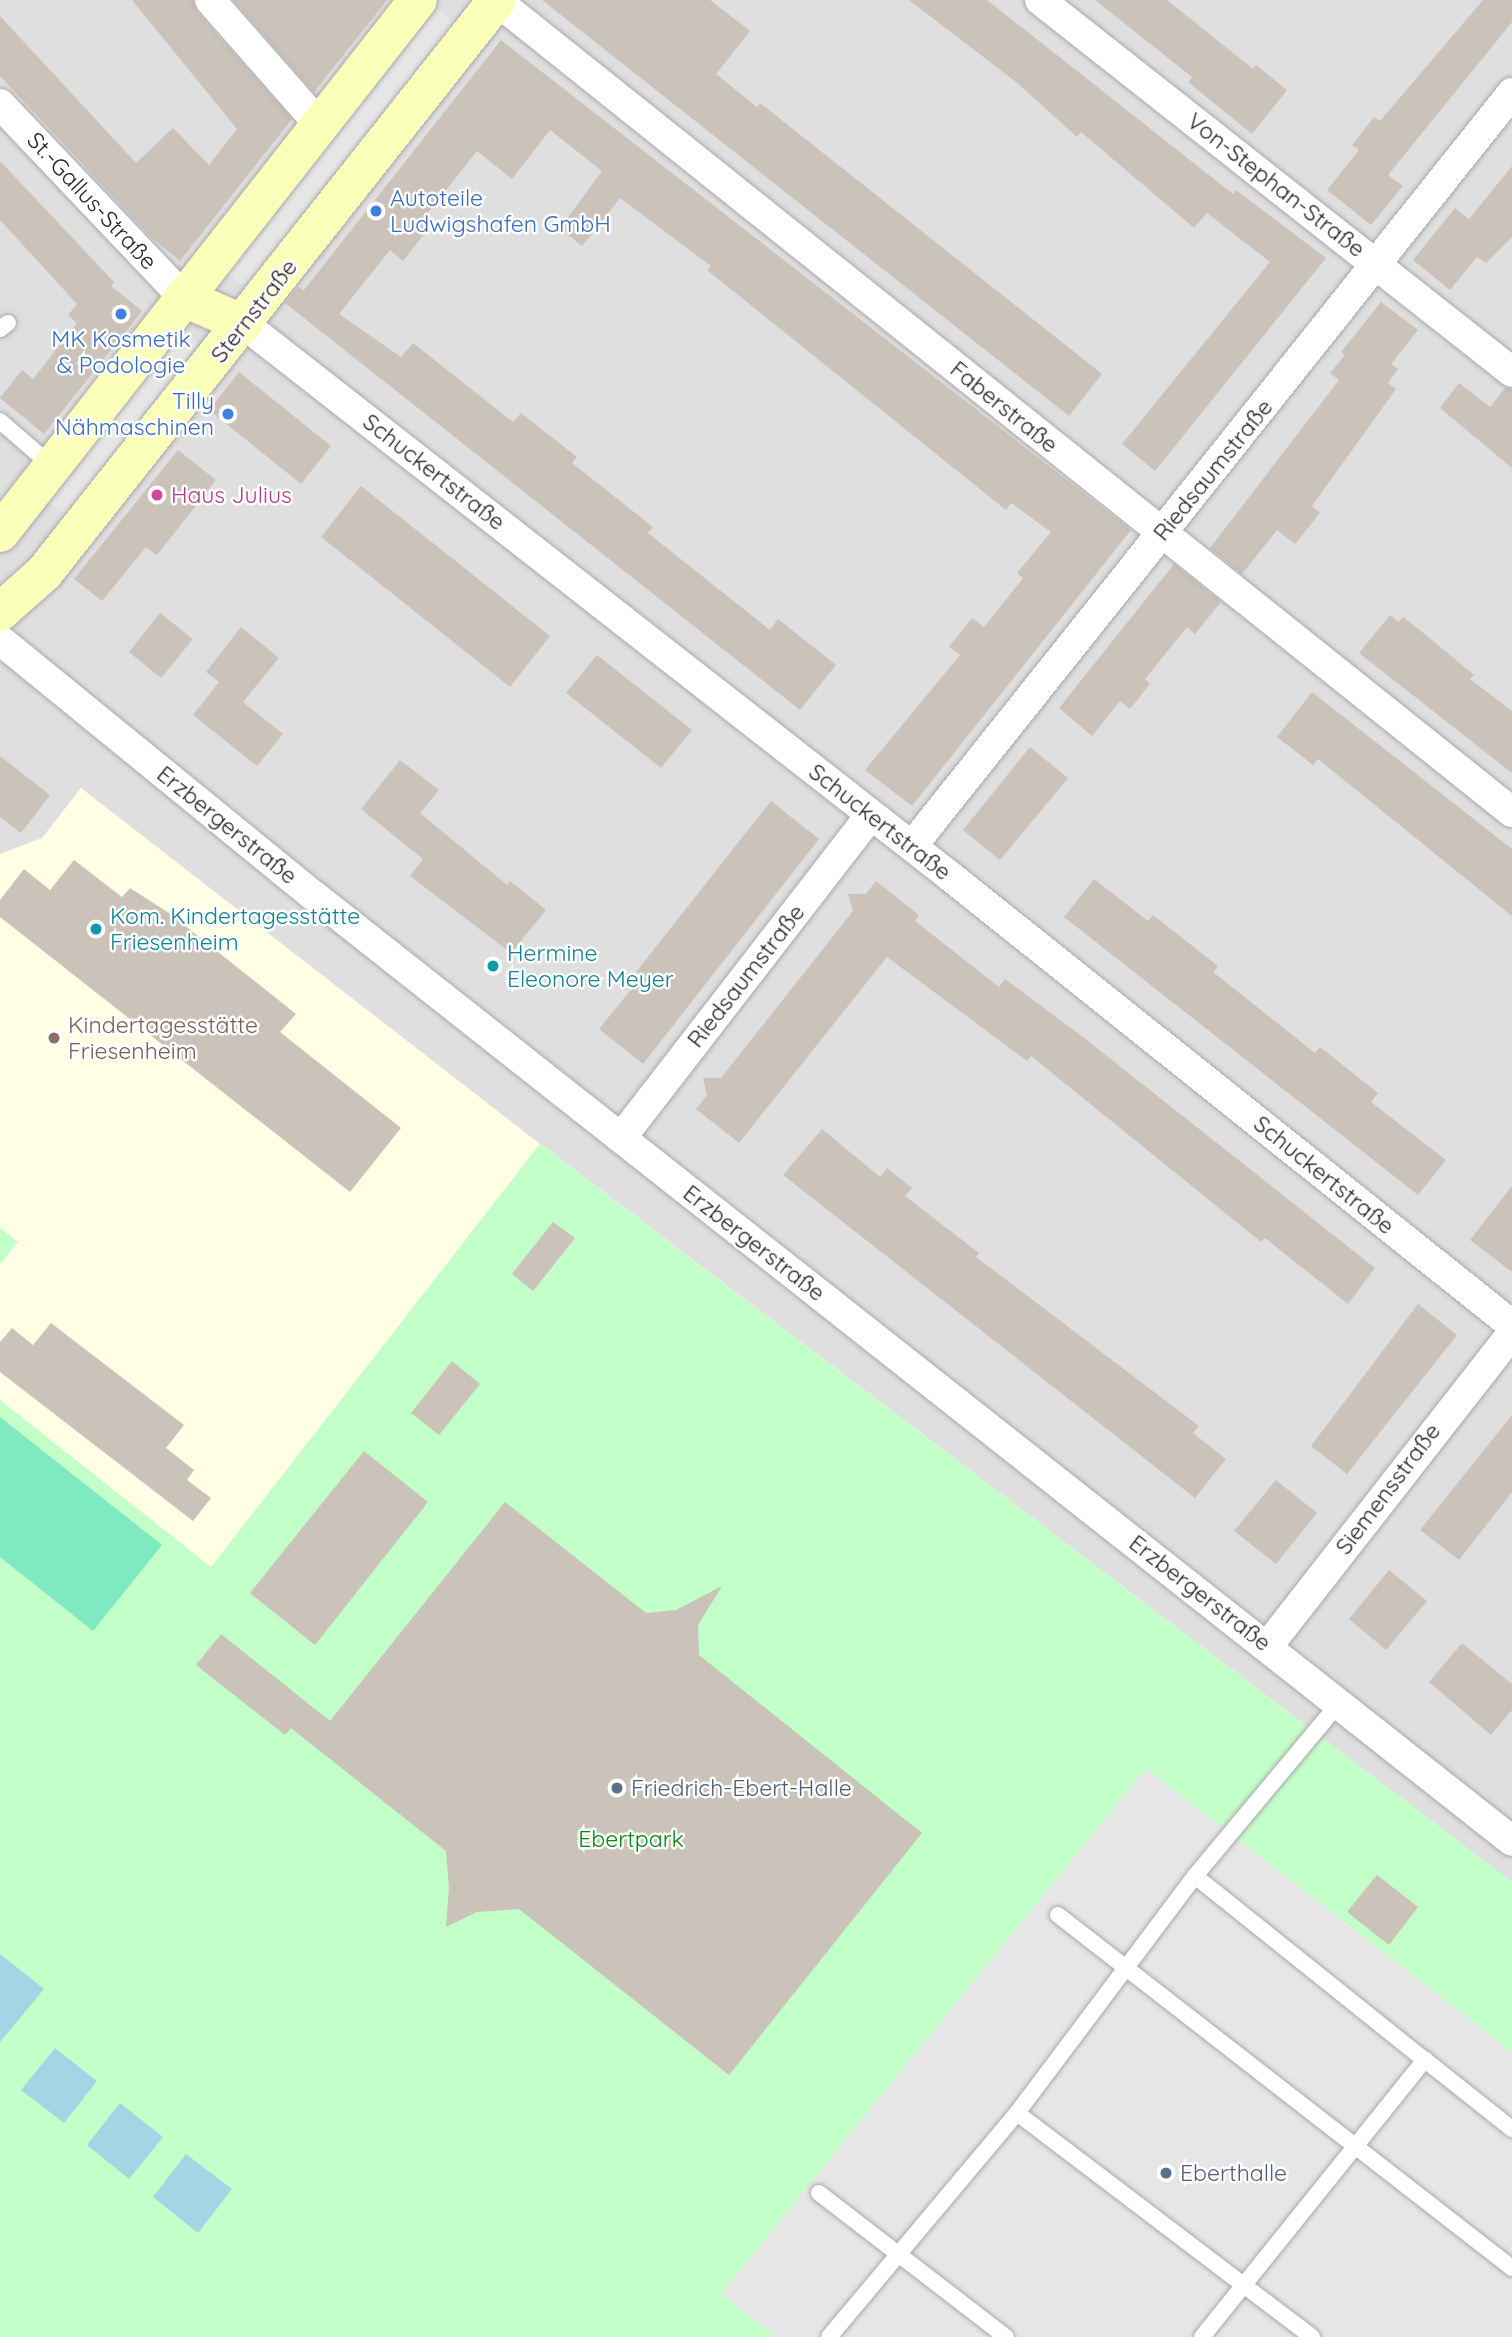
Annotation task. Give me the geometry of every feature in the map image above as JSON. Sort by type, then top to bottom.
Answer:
[{"type":"main road","points":[[0,533],[418,0]]},
{"type":"main road","name":"Sternstraße","points":[[0,612],[44,573],[244,324],[497,0]]},
{"type":"main road","points":[[184,298],[244,324]]},
{"type":"street","points":[[210,0],[320,125]]},
{"type":"street","name":"Faberstraße","points":[[497,0],[1512,812]]},
{"type":"street","name":"Von-Stephan-Straße","points":[[1040,0],[1512,372]]},
{"type":"street","name":"Riedsaumstraße","points":[[912,846],[1512,93]]},
{"type":"street","name":"St.-Gallus-Straße","points":[[0,104],[184,298]]},
{"type":"street","name":"Schuckertstraße","points":[[244,324],[912,846],[1512,1325]]},
{"type":"street","name":"Erzbergerstraße","points":[[0,640],[621,1138],[1512,1841]]},
{"type":"street","name":"Riedsaumstraße","points":[[621,1138],[871,815]]},
{"type":"street","name":"Siemensstraße","points":[[1268,1647],[1512,1333]]},
{"type":"lane","points":[[0,421],[52,466]]},
{"type":"lane","points":[[829,2337],[1017,2113],[1195,1876],[1339,1703]]},
{"type":"lane","points":[[1195,1876],[1512,2129]]},
{"type":"lane","points":[[1058,1914],[1512,2268]]},
{"type":"lane","points":[[1202,2337],[1425,2060]]},
{"type":"lane","points":[[1017,2113],[1245,2283],[1312,2337]]},
{"type":"lane","points":[[819,2193],[1006,2337]]},
{"type":"shaded area","points":[[0,0],[1512,0],[1512,1882],[541,1144],[0,1400],[0,1264],[18,1242],[0,1228]]},
{"type":"shaded area","points":[[433,6],[460,26],[251,291],[222,271]]},
{"type":"shaded area","points":[[179,329],[204,348],[67,516],[46,500]]},
{"type":"shaded area","points":[[81,788],[540,1144],[211,1567],[0,1400],[0,1264],[18,1242],[0,1228],[0,854],[42,838]]},
{"type":"shaded area","name":"Eberthalle","points":[[1146,1768],[1512,2052],[1512,2337],[776,2337],[721,2294]]},
{"type":"green space","name":"Ebertpark","points":[[540,1144],[1512,1882],[1512,2337],[0,2337],[0,1400],[211,1567]]},
{"type":"green space","points":[[0,1228],[18,1242],[0,1264]]},
{"type":"green space","points":[[0,1417],[162,1545],[93,1631],[0,1557]]},
{"type":"water","points":[[0,1954],[44,1989],[0,2042]]},
{"type":"water","points":[[55,2048],[97,2081],[64,2123],[21,2090]]},
{"type":"water","points":[[120,2103],[163,2137],[129,2179],[87,2145]]},
{"type":"water","points":[[186,2154],[232,2189],[198,2233],[153,2197]]},
{"type":"building","points":[[132,0],[193,0],[197,12],[292,119],[180,261],[150,236],[0,76],[0,16],[136,163],[173,128],[209,165],[237,129]]},
{"type":"building","points":[[233,0],[387,0],[314,92]]},
{"type":"building","points":[[542,0],[710,0],[750,31],[716,74],[757,107],[760,103],[1102,374],[1069,416]]},
{"type":"building","points":[[909,0],[987,0],[1233,194],[1236,190],[1326,258],[1155,471],[1122,444],[1270,262],[1207,213],[1194,228],[1081,132],[1077,137],[1016,82]]},
{"type":"building","points":[[1095,0],[1167,0],[1253,69],[1256,65],[1287,90],[1252,134],[1188,82],[1192,77]]},
{"type":"building","points":[[1483,0],[1512,0],[1512,22],[1388,175],[1403,186],[1371,225],[1327,190],[1359,150],[1352,145],[1374,117],[1380,121]]},
{"type":"building","points":[[501,40],[1131,530],[912,806],[865,770],[960,655],[949,647],[972,618],[984,627],[1023,578],[1017,573],[1051,532],[1011,503],[1006,510],[707,270],[711,266],[620,198],[582,246],[560,228],[602,171],[550,130],[512,179],[477,151],[420,223],[428,229],[403,261],[390,250],[339,314],[401,357],[413,343],[513,422],[521,413],[577,457],[572,463],[653,527],[648,533],[770,630],[778,619],[836,665],[800,710],[285,303],[298,287],[304,290]]},
{"type":"building","points":[[0,161],[114,282],[111,286],[142,311],[44,434],[0,398],[22,370],[33,379],[77,323],[68,315],[77,304],[0,220]]},
{"type":"building","points":[[1512,166],[1512,237],[1486,263],[1477,257],[1450,290],[1413,260],[1455,208],[1469,219]]},
{"type":"building","points":[[1381,302],[1418,330],[1391,364],[1398,369],[1388,383],[1396,389],[1312,506],[1320,513],[1295,544],[1277,530],[1242,574],[1210,548],[1339,380],[1330,373],[1345,355],[1341,352]]},
{"type":"building","points":[[239,372],[331,446],[301,484],[209,410]]},
{"type":"building","points":[[1459,383],[1490,407],[1505,388],[1512,389],[1512,468],[1440,408]]},
{"type":"building","points":[[178,450],[216,480],[157,555],[146,547],[102,601],[74,579]]},
{"type":"building","points":[[361,486],[550,636],[510,687],[321,537]]},
{"type":"building","points":[[1174,564],[1221,602],[1195,634],[1187,627],[1145,679],[1150,684],[1130,709],[1120,701],[1092,736],[1059,708]]},
{"type":"building","points":[[160,613],[193,639],[161,678],[129,652]]},
{"type":"building","points":[[1390,615],[1398,622],[1403,617],[1426,635],[1474,675],[1470,679],[1512,711],[1512,773],[1359,653]]},
{"type":"building","points":[[241,627],[279,658],[243,702],[283,734],[257,766],[193,715],[219,682],[206,672]]},
{"type":"building","points":[[597,655],[692,730],[661,768],[566,693]]},
{"type":"building","points":[[1312,692],[1512,849],[1512,916],[1318,759],[1313,765],[1277,737]]},
{"type":"building","points":[[1030,747],[1068,778],[1000,860],[963,830]]},
{"type":"building","points":[[0,756],[50,795],[21,833],[0,817]]},
{"type":"building","points":[[400,760],[439,790],[420,813],[507,885],[510,881],[546,910],[511,953],[410,876],[423,859],[361,809]]},
{"type":"building","points":[[771,801],[819,839],[643,1064],[599,1029],[642,976],[636,972]]},
{"type":"building","points":[[74,860],[122,897],[130,888],[169,913],[296,1014],[280,1032],[401,1128],[350,1192],[0,917],[0,900],[24,869],[50,890]]},
{"type":"building","points":[[1094,879],[1148,921],[1153,915],[1218,966],[1213,972],[1315,1053],[1320,1047],[1378,1093],[1371,1102],[1446,1160],[1418,1195],[1064,917]]},
{"type":"building","points":[[876,881],[919,915],[915,921],[999,987],[1005,979],[1079,1034],[1375,1268],[1348,1304],[1265,1238],[1261,1242],[1031,1056],[1027,1061],[887,957],[739,1143],[696,1109],[707,1095],[703,1078],[721,1078],[853,911],[848,894],[866,894]]},
{"type":"building","points":[[822,1129],[880,1177],[887,1168],[912,1188],[905,1196],[979,1253],[976,1257],[1199,1426],[1193,1433],[1226,1459],[1195,1498],[783,1175]]},
{"type":"building","points":[[1512,1186],[1512,1272],[1470,1240]]},
{"type":"building","points":[[553,1222],[575,1238],[533,1291],[512,1274]]},
{"type":"building","points":[[1418,1304],[1457,1335],[1347,1474],[1311,1446]]},
{"type":"building","points":[[51,1323],[184,1425],[166,1448],[194,1470],[187,1480],[211,1498],[193,1521],[0,1372],[0,1342],[12,1328],[33,1345]]},
{"type":"building","points":[[452,1361],[480,1384],[439,1435],[411,1413]]},
{"type":"building","points":[[1512,1415],[1512,1492],[1459,1560],[1420,1530]]},
{"type":"building","points":[[364,1451],[428,1502],[315,1645],[250,1593]]},
{"type":"building","points":[[1276,1480],[1317,1513],[1276,1564],[1234,1531]]},
{"type":"building","name":"Friedrich-Ebert-Halle","points":[[505,1502],[646,1613],[676,1610],[722,1586],[698,1625],[699,1655],[922,1833],[729,2075],[519,1909],[477,1912],[446,1927],[449,1888],[446,1851],[291,1728],[285,1735],[196,1665],[221,1634],[330,1721]]},
{"type":"building","points":[[1389,1570],[1427,1601],[1386,1650],[1349,1619]]},
{"type":"building","points":[[1462,1643],[1512,1684],[1512,1710],[1491,1735],[1429,1682]]},
{"type":"building","points":[[1377,1875],[1418,1907],[1389,1945],[1347,1912]]},
{"type":"place","name":"Autoteile Ludwigshafen GmbH","points":[[376,211]]},
{"type":"place","name":"MK Kosmetik & Podologie","points":[[121,314]]},
{"type":"place","name":"Tilly Nähmaschinen","points":[[228,414]]},
{"type":"place","name":"Haus Julius","points":[[157,495]]},
{"type":"place","name":"Kom. Kindertagesstätte Friesenheim","points":[[96,929]]},
{"type":"place","name":"Hermine Eleonore Meyer","points":[[493,966]]},
{"type":"place","name":"Kindertagesstätte Friesenheim","points":[[54,1038]]},
{"type":"place","name":"Friedrich-Ebert-Halle","points":[[617,1788]]},
{"type":"place","name":"Eberthalle","points":[[1166,2173]]}]
